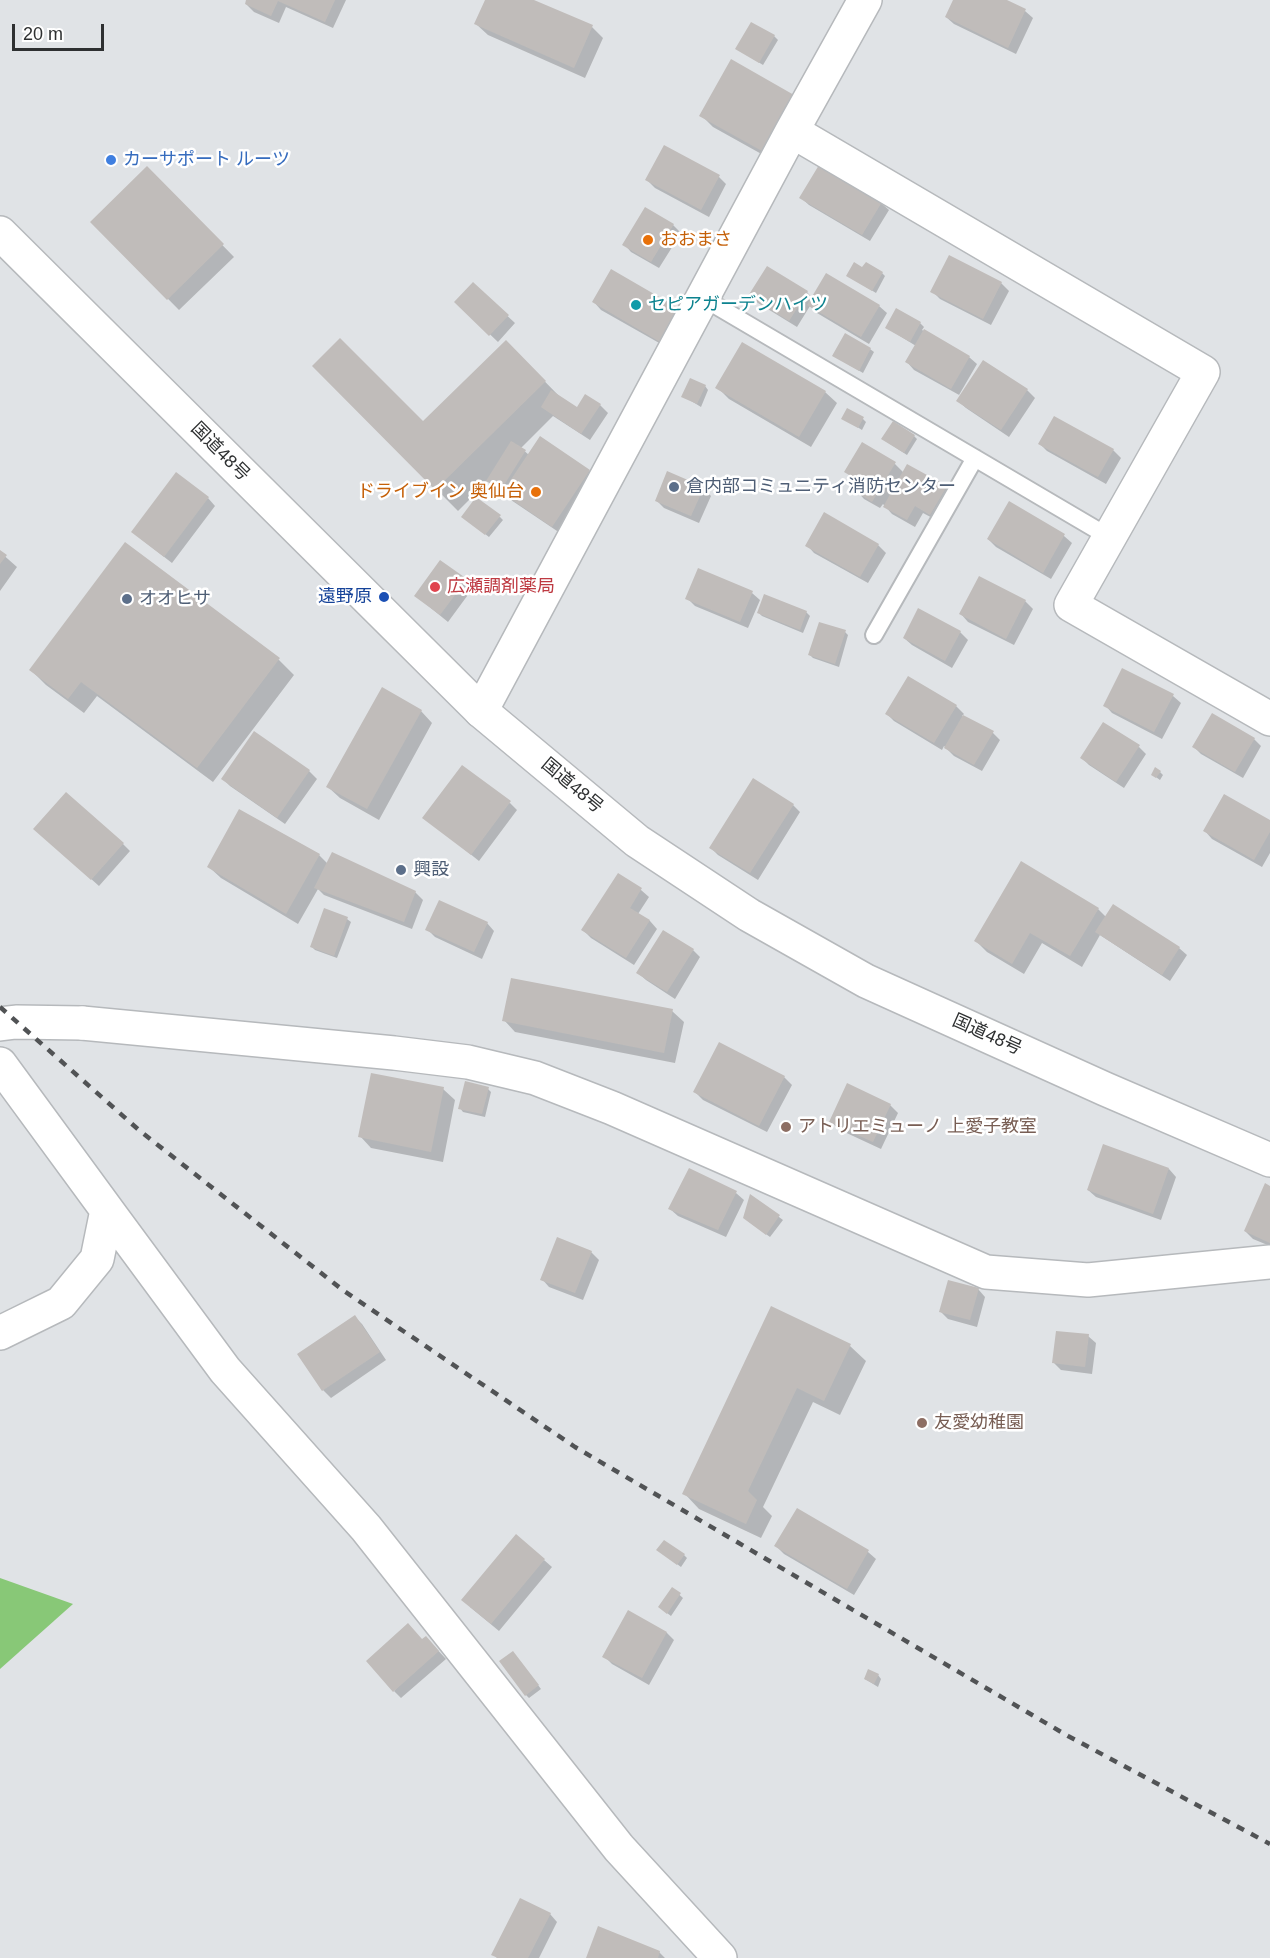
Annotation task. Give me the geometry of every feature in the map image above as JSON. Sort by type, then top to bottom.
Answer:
[{"type":"main road","points":[[481,711],[792,131],[865,0]]},
{"type":"main road","points":[[792,131],[1203,372],[1071,605],[1270,719]]},
{"type":"main road","name":"国道48号","points":[[0,233],[481,711],[637,841],[749,915],[866,981],[1105,1089],[1270,1160]]},
{"type":"main road","points":[[0,1024],[16,1022],[82,1023],[394,1053],[468,1062],[535,1078],[612,1108],[986,1272],[1088,1280],[1270,1262]]},
{"type":"main road","points":[[0,1064],[225,1370],[366,1528],[618,1848],[720,1958]]},
{"type":"main road","points":[[0,1333],[61,1302],[97,1259],[107,1210]]},
{"type":"lane","points":[[703,298],[1109,537]]},
{"type":"lane","points":[[874,635],[975,458]]},
{"type":"green space","points":[[0,1578],[73,1604],[0,1669]]},
{"type":"building","points":[[246,0],[335,0],[325,22],[278,1],[271,16],[245,4]]},
{"type":"building","points":[[485,0],[534,0],[593,25],[574,68],[474,24]]},
{"type":"building","points":[[953,0],[1007,0],[1026,9],[1008,48],[945,17]]},
{"type":"building","points":[[751,22],[775,35],[759,63],[735,49]]},
{"type":"building","points":[[731,59],[794,95],[762,151],[699,116]]},
{"type":"building","points":[[664,145],[720,175],[701,210],[645,180]]},
{"type":"building","points":[[819,165],[882,202],[862,235],[799,198]]},
{"type":"building","points":[[147,166],[224,244],[167,300],[90,222]]},
{"type":"building","points":[[645,207],[674,224],[651,262],[622,245]]},
{"type":"building","points":[[949,255],[1002,282],[983,319],[930,292]]},
{"type":"building","points":[[854,262],[862,267],[866,262],[883,272],[872,291],[846,276]]},
{"type":"building","points":[[767,266],[808,291],[789,321],[748,296]]},
{"type":"building","name":"セピアガーデンハイツ","points":[[611,269],[680,309],[660,342],[592,302]]},
{"type":"building","points":[[826,273],[880,305],[861,337],[807,305]]},
{"type":"building","points":[[473,282],[509,315],[489,336],[454,302]]},
{"type":"building","points":[[896,308],[921,322],[910,342],[885,328]]},
{"type":"building","points":[[924,329],[970,356],[951,389],[905,362]]},
{"type":"building","points":[[845,333],[871,348],[859,371],[832,356]]},
{"type":"building","points":[[340,338],[423,421],[506,340],[546,381],[435,490],[312,366]]},
{"type":"building","points":[[742,342],[826,391],[799,437],[715,388]]},
{"type":"building","points":[[983,360],[1028,389],[1001,430],[956,401]]},
{"type":"building","points":[[690,378],[706,385],[697,404],[681,397]]},
{"type":"building","points":[[551,390],[577,407],[585,394],[601,404],[581,434],[541,407]]},
{"type":"building","points":[[847,408],[864,417],[858,428],[841,419]]},
{"type":"building","points":[[1054,416],[1114,449],[1098,477],[1038,444]]},
{"type":"building","points":[[893,421],[915,435],[904,453],[881,439]]},
{"type":"building","points":[[540,436],[590,470],[552,527],[502,493]]},
{"type":"building","points":[[511,441],[526,450],[501,490],[486,481]]},
{"type":"building","points":[[862,442],[896,462],[872,502],[855,491],[861,482],[844,472]]},
{"type":"building","points":[[907,464],[947,486],[930,515],[915,506],[907,520],[883,507]]},
{"type":"building","points":[[667,471],[704,487],[691,516],[655,501]]},
{"type":"building","points":[[176,472],[209,497],[164,557],[131,532]]},
{"type":"building","points":[[476,497],[501,515],[485,535],[461,517]]},
{"type":"building","points":[[1009,501],[1065,534],[1043,573],[987,539]]},
{"type":"building","points":[[824,512],[879,544],[860,577],[805,546]]},
{"type":"building","points":[[125,542],[280,658],[197,768],[81,682],[68,699],[29,670]]},
{"type":"building","points":[[0,550],[7,555],[0,564]]},
{"type":"building","points":[[440,560],[467,579],[440,615],[414,596]]},
{"type":"building","points":[[698,568],[753,591],[740,622],[685,599]]},
{"type":"building","points":[[979,576],[1026,600],[1006,639],[959,614]]},
{"type":"building","points":[[764,594],[807,611],[800,630],[757,613]]},
{"type":"building","points":[[918,608],[961,631],[945,661],[903,638]]},
{"type":"building","points":[[819,622],[846,630],[835,664],[808,655]]},
{"type":"building","points":[[1122,668],[1174,694],[1154,732],[1103,706]]},
{"type":"building","points":[[908,676],[957,705],[934,743],[885,714]]},
{"type":"building","points":[[382,687],[422,710],[367,809],[326,787]]},
{"type":"building","points":[[1212,713],[1255,738],[1235,772],[1192,747]]},
{"type":"building","points":[[963,715],[994,731],[974,765],[944,748]]},
{"type":"building","points":[[1103,722],[1140,745],[1116,782],[1080,758]]},
{"type":"building","points":[[254,731],[310,770],[277,818],[221,779]]},
{"type":"building","points":[[462,765],[511,801],[471,855],[422,818]]},
{"type":"building","points":[[1155,767],[1161,771],[1156,778],[1151,775]]},
{"type":"building","points":[[753,778],[794,804],[750,873],[709,848]]},
{"type":"building","points":[[66,792],[124,843],[91,880],[33,829]]},
{"type":"building","points":[[1224,794],[1270,820],[1270,832],[1254,860],[1203,831]]},
{"type":"building","points":[[239,809],[320,854],[286,914],[207,867]]},
{"type":"building","points":[[332,852],[416,891],[404,922],[314,888]]},
{"type":"building","points":[[1021,861],[1099,908],[1070,956],[1030,933],[1012,964],[974,941]]},
{"type":"building","points":[[618,873],[642,888],[630,908],[650,920],[626,958],[581,930]]},
{"type":"building","points":[[439,900],[488,922],[474,952],[425,930]]},
{"type":"building","points":[[1113,904],[1180,947],[1162,975],[1095,932]]},
{"type":"building","points":[[324,908],[348,917],[334,956],[310,947]]},
{"type":"building","points":[[663,930],[694,949],[667,992],[636,973]]},
{"type":"building","points":[[511,978],[673,1009],[664,1053],[502,1021]]},
{"type":"building","points":[[719,1042],[785,1076],[759,1126],[693,1092]]},
{"type":"building","points":[[371,1073],[444,1087],[431,1152],[358,1137]]},
{"type":"building","points":[[465,1081],[489,1087],[482,1114],[458,1109]]},
{"type":"building","points":[[847,1083],[891,1104],[873,1142],[829,1122]]},
{"type":"building","points":[[1103,1144],[1169,1168],[1153,1214],[1087,1190]]},
{"type":"building","points":[[689,1168],[737,1191],[718,1230],[668,1209]]},
{"type":"building","points":[[1265,1183],[1270,1186],[1270,1243],[1244,1231]]},
{"type":"building","points":[[750,1194],[780,1215],[766,1235],[743,1218]]},
{"type":"building","points":[[557,1237],[592,1251],[575,1293],[540,1280]]},
{"type":"building","points":[[948,1280],[979,1288],[970,1320],[939,1312]]},
{"type":"building","points":[[771,1306],[851,1344],[824,1401],[797,1388],[748,1491],[757,1500],[746,1524],[682,1494]]},
{"type":"building","points":[[355,1315],[380,1352],[322,1391],[297,1354]]},
{"type":"building","points":[[1056,1331],[1089,1334],[1085,1367],[1052,1363]]},
{"type":"building","points":[[797,1508],[869,1550],[847,1589],[774,1546]]},
{"type":"building","points":[[516,1534],[545,1559],[491,1624],[461,1600]]},
{"type":"building","points":[[664,1540],[685,1554],[677,1565],[656,1550]]},
{"type":"building","points":[[672,1587],[681,1593],[667,1614],[658,1607]]},
{"type":"building","points":[[628,1610],[667,1632],[642,1678],[602,1657]]},
{"type":"building","points":[[408,1623],[422,1639],[426,1636],[439,1651],[393,1692],[366,1661]]},
{"type":"building","points":[[513,1651],[539,1685],[525,1696],[499,1661]]},
{"type":"building","points":[[868,1669],[879,1674],[874,1684],[864,1679]]},
{"type":"building","points":[[520,1898],[551,1913],[528,1958],[498,1958],[491,1955]]},
{"type":"building","points":[[598,1926],[660,1951],[658,1958],[586,1958]]},
{"type":"railway","points":[[0,1007],[140,1131],[344,1291],[575,1447],[1068,1736],[1270,1844]]},
{"type":"place","name":"カーサポート ルーツ","points":[[111,160]]},
{"type":"place","name":"おおまさ","points":[[648,240]]},
{"type":"place","name":"セピアガーデンハイツ","points":[[636,305]]},
{"type":"place","name":"倉内部コミュニティ消防センター","points":[[674,487]]},
{"type":"place","name":"ドライブイン 奥仙台","points":[[536,492]]},
{"type":"place","name":"広瀬調剤薬局","points":[[435,587]]},
{"type":"place","name":"遠野原","points":[[384,597]]},
{"type":"place","name":"オオヒサ","points":[[127,599]]},
{"type":"place","name":"興設","points":[[401,870]]},
{"type":"place","name":"アトリエミューノ 上愛子教室","points":[[786,1127]]},
{"type":"place","name":"友愛幼稚園","points":[[922,1423]]}]
